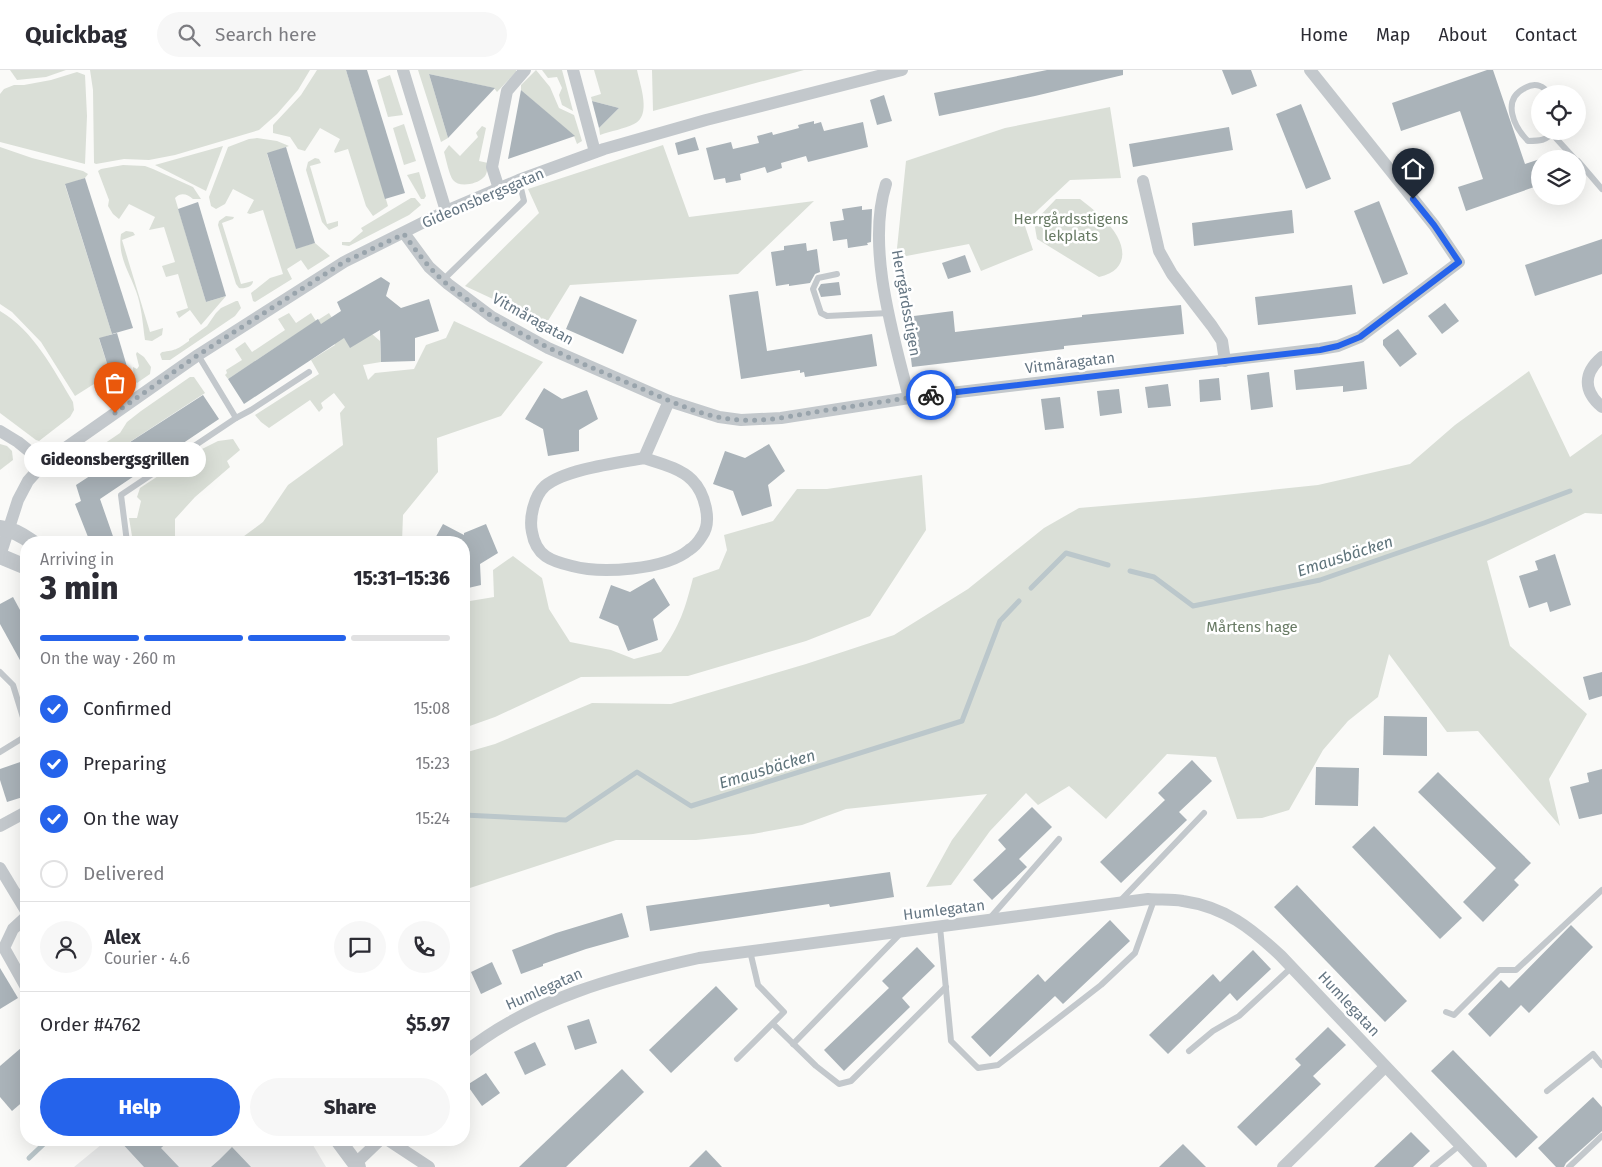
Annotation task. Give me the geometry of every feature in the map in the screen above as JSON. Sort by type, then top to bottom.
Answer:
[{"type":"street","points":[[403,70],[446,211]]},
{"type":"street","points":[[499,189],[492,167],[507,91],[525,70]]},
{"type":"street","points":[[573,70],[595,152]]},
{"type":"street","name":"Gideonsbergsgatan","points":[[0,556],[4,528],[25,487],[44,463],[198,355],[344,262],[404,234],[446,211],[519,180],[595,152],[706,120],[902,70]]},
{"type":"street","name":"Vitmåragatan","points":[[404,234],[429,267],[442,280],[492,317],[548,348],[669,401],[719,417],[741,420],[781,418],[909,398],[1320,350],[1338,346],[1360,337],[1459,262],[1434,225],[1310,70]]},
{"type":"street","points":[[1142,181],[1159,252],[1172,274],[1222,342],[1225,361]]},
{"type":"street","name":"Herrgårdsstigen","points":[[886,184],[880,213],[879,248],[890,313],[909,398]]},
{"type":"street","points":[[1602,358],[1593,366],[1588,377],[1588,388],[1594,400],[1602,407]]},
{"type":"street","points":[[644,458],[669,401]]},
{"type":"street","points":[[0,431],[18,442],[44,463]]},
{"type":"street","points":[[644,458],[672,467],[691,479],[700,491],[705,506],[706,521],[703,535],[689,551],[667,563],[627,569],[582,569],[559,563],[543,556],[535,545],[531,531],[532,512],[539,494],[546,486],[560,478],[581,471],[644,458]]},
{"type":"street","points":[[4,528],[20,536]]},
{"type":"street","points":[[0,556],[20,565]]},
{"type":"street","points":[[0,826],[20,815]]},
{"type":"street","points":[[0,868],[20,891]]},
{"type":"street","name":"Humlegatan","points":[[470,1049],[501,1026],[579,990],[633,972],[699,958],[1117,904],[1154,900],[1182,900],[1225,913],[1240,921],[1258,935],[1292,967],[1481,1167]]},
{"type":"street","points":[[20,923],[13,930],[4,948],[20,977]]},
{"type":"street","points":[[1282,1167],[1385,1067]]},
{"type":"street","points":[[343,1146],[357,1165],[374,1146]]},
{"type":"street","points":[[397,1146],[429,1167]]},
{"type":"lane","points":[[1531,85],[1522,89],[1515,96],[1512,105],[1512,115],[1519,132],[1528,141],[1544,140]]},
{"type":"lane","points":[[1558,140],[1567,150]]},
{"type":"lane","points":[[1586,171],[1602,189]]},
{"type":"lane","points":[[442,280],[524,201],[519,180]]},
{"type":"lane","points":[[837,274],[818,278],[813,289],[820,313],[827,316],[890,313]]},
{"type":"lane","points":[[198,355],[236,418]]},
{"type":"lane","points":[[127,536],[120,495],[309,372]]},
{"type":"lane","points":[[0,672],[13,685],[20,708]]},
{"type":"lane","points":[[0,752],[20,740]]},
{"type":"lane","points":[[1117,904],[1204,813]]},
{"type":"lane","points":[[987,920],[1059,839]]},
{"type":"lane","points":[[1446,1012],[1454,1015],[1499,970],[1516,970],[1602,890]]},
{"type":"lane","points":[[940,927],[951,1041],[978,1068],[998,1065],[1101,985],[1135,953],[1154,900]]},
{"type":"lane","points":[[794,1044],[902,932]]},
{"type":"lane","points":[[737,1059],[784,1012],[758,986],[750,952]]},
{"type":"lane","points":[[1189,1051],[1213,1031],[1239,1016],[1292,967]]},
{"type":"lane","points":[[773,1024],[816,1066],[839,1084],[850,1081],[946,987]]},
{"type":"lane","points":[[1547,1091],[1593,1054],[1602,1065]]},
{"type":"lane","points":[[1569,1167],[1602,1136]]},
{"type":"lane","points":[[1432,1167],[1460,1145]]},
{"type":"shaded area","points":[[100,1146],[314,1146],[326,1167],[74,1167]]},
{"type":"green space","points":[[10,70],[66,70],[46,77],[17,80]]},
{"type":"green space","points":[[90,70],[310,70],[298,90],[277,114],[259,130],[175,155],[149,160],[124,159],[96,164],[94,163],[93,90]]},
{"type":"green space","points":[[317,70],[346,70],[388,206],[373,216],[366,206],[348,149],[335,153],[334,151],[340,139],[320,128],[305,151],[298,149],[290,137],[273,133],[273,125],[301,95]]},
{"type":"green space","points":[[418,70],[516,70],[516,72],[497,92],[494,88],[429,74],[448,138],[441,142]]},
{"type":"green space","points":[[536,70],[550,87],[559,108],[574,115],[582,141],[577,144],[574,136],[521,90],[521,85]]},
{"type":"green space","points":[[542,70],[562,70],[573,111],[562,105],[559,95],[562,88],[557,77],[548,78]]},
{"type":"green space","points":[[594,70],[637,70],[644,107],[639,120],[630,126],[600,135],[599,128],[619,108],[592,101],[591,97],[601,94]]},
{"type":"green space","points":[[652,70],[804,70],[653,111]]},
{"type":"green space","points":[[77,72],[85,75],[87,116],[85,164],[0,142],[0,94],[4,89],[14,85],[51,80]]},
{"type":"green space","points":[[390,75],[403,115],[388,117],[377,80]]},
{"type":"green space","points":[[1110,107],[1121,178],[1070,180],[1024,223],[1033,250],[981,271],[969,244],[896,258],[906,161],[1005,128]]},
{"type":"green space","points":[[404,124],[416,161],[404,165],[393,128]]},
{"type":"green space","points":[[482,126],[486,128],[479,161],[488,163],[486,175],[472,183],[459,184],[450,175],[444,152],[449,145],[460,156],[478,137],[476,133]]},
{"type":"green space","points":[[257,138],[277,141],[289,146],[267,154],[296,248],[315,243],[330,256],[308,270],[301,260],[287,269],[292,279],[255,302],[251,293],[270,278],[283,274],[263,210],[250,214],[247,213],[254,200],[233,189],[225,204],[216,209],[211,206],[209,197],[228,147]]},
{"type":"green space","points":[[663,145],[689,217],[814,201],[738,274],[570,285],[546,324],[465,286],[539,213],[528,189]]},
{"type":"green space","points":[[223,146],[206,191],[155,165]]},
{"type":"green space","points":[[0,147],[88,174],[85,178],[65,185],[112,334],[99,339],[111,376],[120,376],[119,384],[114,390],[109,383],[99,390],[94,384],[75,396],[41,342],[12,312],[0,304]]},
{"type":"green space","points":[[315,158],[319,159],[321,163],[310,166],[327,224],[338,221],[338,226],[329,230],[322,222],[306,170],[308,162]]},
{"type":"green space","points":[[123,165],[145,166],[153,169],[193,187],[201,199],[193,199],[184,194],[175,198],[206,302],[226,296],[201,325],[190,310],[179,318],[176,312],[188,308],[178,274],[166,277],[162,266],[175,262],[164,227],[149,230],[155,217],[129,204],[119,219],[108,206],[109,200],[98,171]]},
{"type":"green space","points":[[419,172],[426,196],[424,199],[421,199],[407,175]]},
{"type":"green space","points":[[411,198],[415,198],[421,205],[409,215],[349,246],[342,245],[342,242],[350,242],[363,231],[361,228]]},
{"type":"green space","name":"Herrgårdsstigens lekplats","points":[[1056,199],[1080,199],[1110,226],[1117,236],[1122,250],[1121,262],[1118,267],[1107,275],[1099,277],[1037,239],[1034,222]]},
{"type":"green space","points":[[226,216],[234,217],[222,223],[241,284],[253,281],[252,285],[246,288],[239,288],[236,284],[218,225],[219,221]]},
{"type":"green space","points":[[126,231],[133,232],[135,235],[122,240],[150,332],[163,328],[162,335],[152,341],[145,340],[138,297],[121,251],[121,234]]},
{"type":"green space","points":[[238,301],[241,308],[235,316],[170,360],[162,360],[160,354],[162,352],[176,349],[189,341],[189,339],[207,326],[221,308]]},
{"type":"green space","points":[[0,311],[12,319],[33,340],[73,402],[74,410],[70,417],[39,441],[0,413]]},
{"type":"green space","points":[[289,313],[296,323],[311,313],[316,321],[228,379],[225,375],[227,373],[226,370],[242,360],[235,349],[245,342],[252,352],[285,330],[278,319]]},
{"type":"green space","points":[[329,313],[350,347],[372,334],[380,341],[381,362],[363,365],[368,380],[375,373],[414,369],[426,345],[446,338],[454,321],[543,362],[501,416],[437,438],[438,472],[403,515],[402,536],[244,536],[263,522],[288,485],[343,445],[340,413],[345,407],[334,393],[321,403],[323,408],[319,412],[310,400],[269,428],[255,415],[319,374],[311,360],[335,345],[318,320]]},
{"type":"green space","points":[[137,352],[144,357],[151,367],[150,374],[137,383],[134,380],[133,367],[137,369],[139,366]]},
{"type":"green space","name":"Mårtens hage","points":[[1529,371],[1570,457],[1602,434],[1602,514],[1585,513],[1487,561],[1510,646],[1587,714],[1549,779],[1560,826],[1478,731],[1447,732],[1389,654],[1378,697],[1348,721],[1323,750],[1289,810],[1262,818],[1237,819],[1216,757],[1167,754],[1106,819],[1069,786],[1038,805],[1026,793],[990,831],[951,885],[926,887],[952,840],[987,794],[846,809],[802,825],[753,834],[696,840],[616,840],[470,888],[470,751],[495,744],[592,703],[671,704],[806,664],[894,635],[968,589],[1044,528],[1079,508],[1318,485],[1410,464],[1455,425]]},
{"type":"green space","points":[[190,377],[194,377],[205,393],[99,462],[92,452],[120,433],[127,422],[141,411]]},
{"type":"green space","points":[[233,439],[240,450],[227,461],[230,467],[195,497],[175,519],[175,536],[132,536],[129,518],[137,518],[141,501],[137,497],[140,488],[190,455],[218,441]]},
{"type":"green space","points":[[0,444],[7,446],[12,451],[13,460],[0,470]]},
{"type":"green space","points":[[922,475],[926,530],[870,616],[806,641],[688,676],[581,677],[495,717],[470,726],[470,601],[494,597],[493,570],[513,556],[542,578],[549,609],[570,642],[611,650],[634,659],[661,652],[681,617],[693,578],[719,569],[727,550],[724,535],[773,521],[797,489],[827,489]]},
{"type":"building","points":[[346,70],[367,70],[405,193],[385,199]]},
{"type":"building","points":[[1047,70],[1123,70],[1123,75],[939,116],[934,93]]},
{"type":"building","points":[[1222,70],[1251,70],[1257,86],[1232,95]]},
{"type":"building","points":[[1487,70],[1493,70],[1525,164],[1531,162],[1531,188],[1466,211],[1458,187],[1483,179],[1460,111],[1401,131],[1392,103]]},
{"type":"building","points":[[429,74],[495,88],[448,138]]},
{"type":"building","points":[[521,90],[575,136],[508,159]]},
{"type":"building","points":[[884,95],[892,121],[877,125],[870,100]]},
{"type":"building","points":[[592,101],[619,108],[599,128]]},
{"type":"building","points":[[1301,104],[1331,179],[1306,189],[1276,114]]},
{"type":"building","points":[[814,121],[814,124],[821,122],[824,131],[863,122],[868,147],[808,162],[806,156],[781,163],[782,168],[767,173],[765,167],[740,174],[741,180],[726,183],[725,178],[714,180],[706,148],[731,142],[733,149],[759,143],[757,136],[772,132],[773,135],[799,128],[798,125]]},
{"type":"building","points":[[1229,127],[1233,150],[1133,167],[1129,144]]},
{"type":"building","points":[[695,137],[699,150],[678,155],[675,143]]},
{"type":"building","points":[[286,147],[315,243],[296,249],[267,153]]},
{"type":"building","points":[[85,178],[133,328],[112,334],[65,184]]},
{"type":"building","points":[[1379,201],[1408,274],[1383,284],[1354,211]]},
{"type":"building","points":[[198,202],[226,296],[206,302],[178,209]]},
{"type":"building","points":[[862,206],[862,210],[872,209],[871,242],[867,243],[868,245],[848,248],[847,239],[833,241],[830,222],[844,220],[842,209]]},
{"type":"building","points":[[1292,210],[1294,233],[1194,246],[1192,223]]},
{"type":"building","points":[[1602,239],[1602,274],[1535,296],[1525,265]]},
{"type":"building","points":[[806,243],[807,251],[817,249],[820,272],[815,274],[810,283],[776,286],[771,252],[784,250],[784,246]]},
{"type":"building","points":[[965,255],[971,272],[948,279],[942,263]]},
{"type":"building","points":[[381,277],[390,283],[386,296],[401,308],[429,299],[439,331],[415,338],[415,361],[381,362],[380,330],[350,348],[344,338],[244,404],[228,379],[318,319],[321,324],[341,311],[337,302]]},
{"type":"building","points":[[839,282],[841,295],[821,297],[818,289],[821,284]]},
{"type":"building","points":[[1352,285],[1356,314],[1258,325],[1255,297]]},
{"type":"building","points":[[758,291],[767,351],[872,334],[877,366],[805,377],[804,372],[800,373],[800,370],[741,379],[729,295]]},
{"type":"building","points":[[580,296],[637,320],[623,354],[566,329]]},
{"type":"building","points":[[1445,303],[1459,321],[1442,334],[1428,316]]},
{"type":"building","points":[[1181,305],[1184,334],[1064,346],[1064,349],[912,367],[906,317],[953,311],[955,332],[1082,317],[1082,315]]},
{"type":"building","points":[[1398,329],[1417,354],[1400,367],[1383,345],[1383,340]]},
{"type":"building","points":[[117,333],[128,370],[111,376],[99,338]]},
{"type":"building","points":[[1364,361],[1367,389],[1343,392],[1343,386],[1296,390],[1294,370]]},
{"type":"building","points":[[1269,372],[1273,407],[1251,410],[1247,375]]},
{"type":"building","points":[[1219,378],[1221,400],[1200,402],[1199,380]]},
{"type":"building","points":[[1168,384],[1171,406],[1148,408],[1145,387]]},
{"type":"building","points":[[544,388],[562,399],[587,390],[598,419],[579,430],[579,451],[548,456],[543,429],[525,419]]},
{"type":"building","points":[[1119,389],[1122,413],[1100,416],[1097,391]]},
{"type":"building","points":[[203,395],[219,419],[100,499],[113,536],[88,536],[75,504],[81,501],[76,485],[99,470],[96,464]]},
{"type":"building","points":[[1060,397],[1064,428],[1045,430],[1041,399]]},
{"type":"building","points":[[769,444],[785,471],[768,485],[772,506],[742,516],[733,491],[713,484],[725,451],[745,458]]},
{"type":"building","points":[[443,524],[464,535],[464,533],[486,524],[498,553],[480,564],[481,585],[470,588],[470,536],[436,536]]},
{"type":"building","points":[[1555,554],[1571,605],[1550,612],[1547,602],[1529,608],[1519,576],[1538,570],[1535,561]]},
{"type":"building","points":[[654,578],[670,605],[653,619],[658,640],[628,651],[618,626],[599,618],[611,585],[630,592]]},
{"type":"building","points":[[13,597],[20,610],[20,660],[0,624],[0,604]]},
{"type":"building","points":[[1602,672],[1602,696],[1589,700],[1583,677]]},
{"type":"building","points":[[1384,716],[1427,717],[1427,756],[1383,755]]},
{"type":"building","points":[[1192,760],[1212,781],[1179,812],[1187,820],[1121,883],[1100,862],[1165,800],[1158,793]]},
{"type":"building","points":[[20,762],[20,798],[7,802],[0,780],[0,769]]},
{"type":"building","points":[[1316,767],[1359,768],[1358,806],[1315,805]]},
{"type":"building","points":[[1602,769],[1602,814],[1579,819],[1570,787],[1589,782],[1587,773]]},
{"type":"building","points":[[1438,772],[1531,863],[1514,880],[1519,885],[1483,922],[1463,902],[1496,868],[1418,792]]},
{"type":"building","points":[[1032,807],[1052,827],[1019,859],[1027,867],[992,900],[973,880],[1006,849],[998,840]]},
{"type":"building","points":[[1374,826],[1462,918],[1440,939],[1352,847]]},
{"type":"building","points":[[890,872],[894,897],[830,907],[829,904],[650,931],[646,906]]},
{"type":"building","points":[[1297,885],[1407,1001],[1385,1022],[1274,907]]},
{"type":"building","points":[[622,913],[629,937],[586,949],[521,974],[512,950],[556,933]]},
{"type":"building","points":[[1110,920],[1130,941],[1063,1004],[1055,996],[990,1057],[971,1037],[1038,974],[1045,982]]},
{"type":"building","points":[[1571,925],[1593,947],[1529,1013],[1521,1005],[1490,1037],[1468,1014],[1501,980],[1509,988]]},
{"type":"building","points":[[917,947],[935,966],[902,998],[910,1007],[844,1071],[824,1050],[889,988],[882,981]]},
{"type":"building","points":[[1253,950],[1271,969],[1237,1001],[1230,993],[1168,1054],[1149,1035],[1213,974],[1220,982]]},
{"type":"building","points":[[492,962],[502,984],[481,994],[471,972]]},
{"type":"building","points":[[0,968],[18,998],[0,1009]]},
{"type":"building","points":[[716,986],[738,1009],[671,1073],[649,1050]]},
{"type":"building","points":[[589,1019],[597,1043],[575,1050],[567,1026]]},
{"type":"building","points":[[1328,1027],[1346,1045],[1313,1076],[1321,1084],[1256,1146],[1237,1127],[1301,1065],[1295,1059]]},
{"type":"building","points":[[535,1042],[546,1065],[525,1075],[514,1052]]},
{"type":"building","points":[[20,1049],[20,1104],[12,1111],[0,1097],[0,1066]]},
{"type":"building","points":[[1453,1050],[1538,1137],[1516,1158],[1431,1071]]},
{"type":"building","points":[[622,1069],[644,1092],[566,1167],[519,1167]]},
{"type":"building","points":[[486,1073],[500,1093],[482,1106],[470,1089],[470,1083]]},
{"type":"building","points":[[1593,1097],[1602,1107],[1602,1131],[1566,1163],[1564,1167],[1556,1167],[1538,1148]]},
{"type":"building","points":[[1411,1132],[1430,1151],[1413,1167],[1374,1167]]},
{"type":"building","points":[[1183,1144],[1206,1167],[1159,1167]]},
{"type":"building","points":[[125,1146],[163,1146],[161,1148],[179,1167],[144,1167]]},
{"type":"building","points":[[232,1147],[251,1167],[211,1167],[219,1160]]},
{"type":"building","points":[[706,1150],[722,1167],[689,1167]]},
{"type":"waterway","name":"Emausbäcken","points":[[1130,571],[1154,577],[1193,606],[1320,580],[1570,491]]},
{"type":"waterway","name":"Emausbäcken","points":[[1031,588],[1066,553],[1108,565]]},
{"type":"waterway","name":"Emausbäcken","points":[[470,815],[566,820],[637,772],[691,806],[962,721],[1000,621],[1019,601]]},
{"type":"waterway","name":"Emausbäcken","points":[[29,1158],[42,1146]]},
{"type":"way so far","points":[[115,413],[198,355],[344,262],[404,234],[429,267],[448,284],[492,317],[565,356],[669,401],[706,414],[741,420],[781,418],[931,395]]},
{"type":"place","name":"Gideonsbergsgrillen","points":[[115,413]]},
{"type":"route","points":[[931,395],[1320,350],[1338,346],[1360,337],[1459,262],[1434,225],[1413,199]]}]
